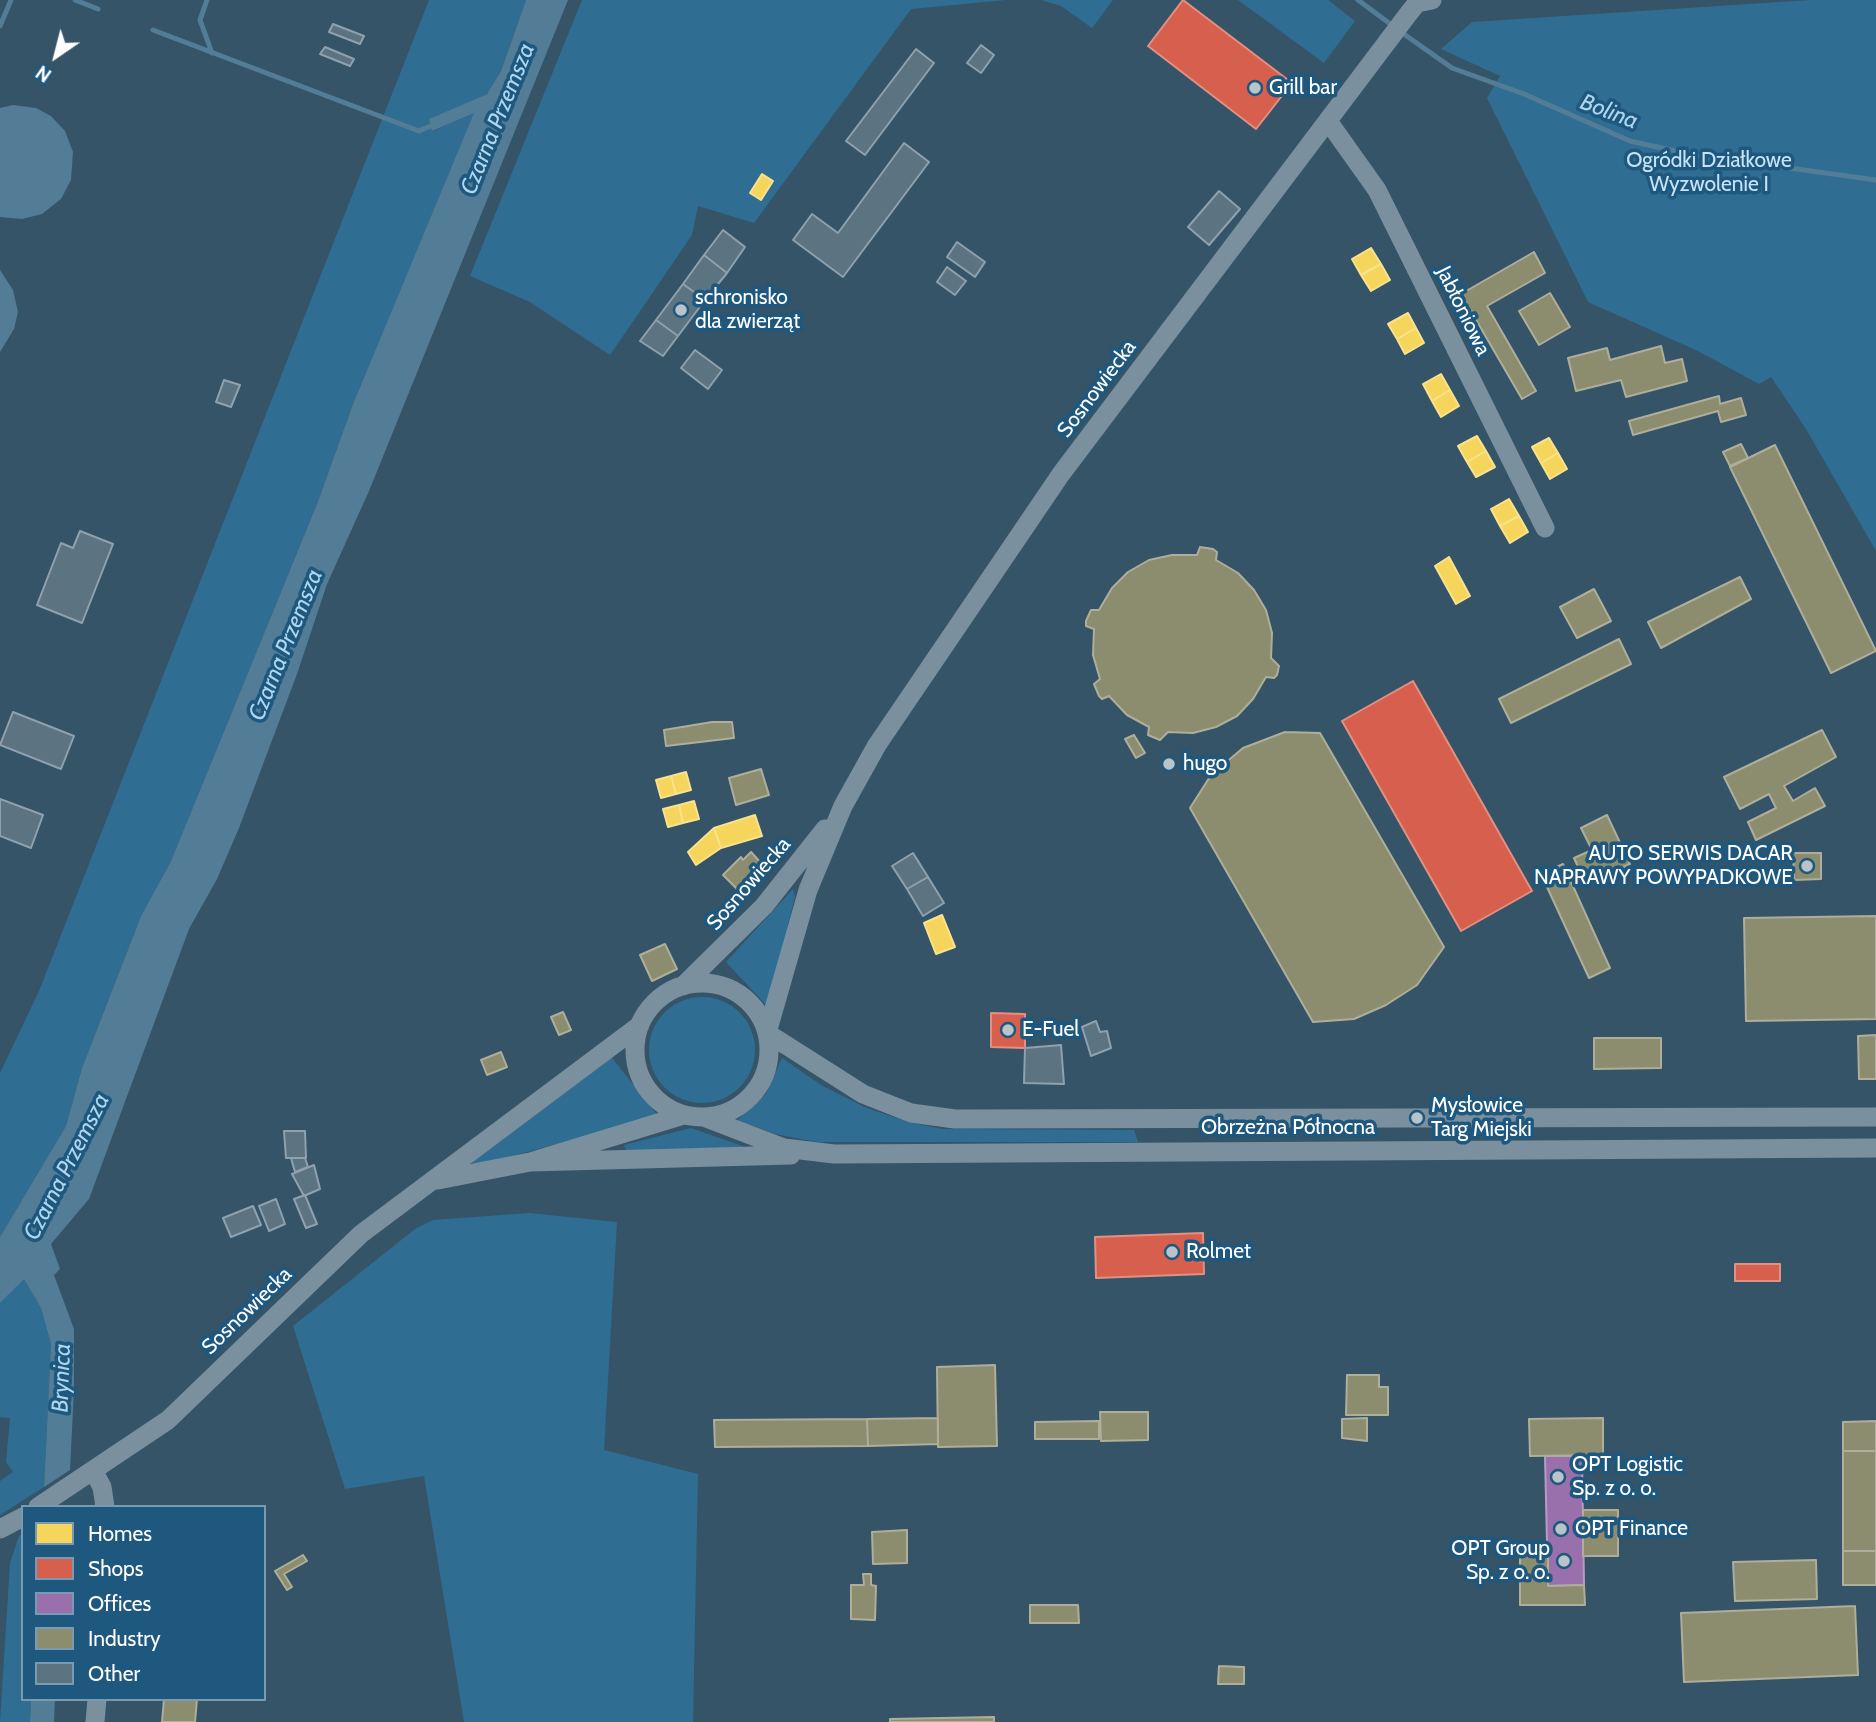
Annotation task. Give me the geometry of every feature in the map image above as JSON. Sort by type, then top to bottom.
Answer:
[{"type":"street","name":"Sosnowiecka","points":[[843,806],[808,890],[767,1033],[769,1055],[764,1076],[752,1095],[735,1109],[706,1118],[684,1115],[652,1095],[642,1080],[636,1062],[635,1043],[640,1025],[653,1004],[667,993],[684,986],[764,906],[843,806],[899,711],[1061,474],[1409,13],[1418,3],[1432,0]]},
{"type":"street","name":"Jabłoniowa","points":[[1328,121],[1377,190],[1545,528]]},
{"type":"street","points":[[684,986],[701,983],[735,992],[749,1002],[767,1033]]},
{"type":"street","name":"Sosnowiecka","points":[[41,1505],[168,1420],[361,1234],[640,1025]]},
{"type":"street","name":"Obrzeżna Północna","points":[[767,1033],[832,1077],[863,1094],[911,1113],[938,1118],[991,1121],[1876,1117]]},
{"type":"street","name":"Sosnowiecka","points":[[430,1181],[530,1162],[684,1115]]},
{"type":"street","name":"Obrzeżna Północna","points":[[706,1118],[784,1148],[834,1154],[1876,1148]]},
{"type":"street","points":[[1289,1118],[1289,1151]]},
{"type":"street","points":[[530,1162],[834,1154]]},
{"type":"street","points":[[91,1474],[102,1487],[105,1505]]},
{"type":"street","points":[[0,1529],[21,1518]]},
{"type":"street","points":[[95,1722],[97,1701]]},
{"type":"green space","points":[[429,0],[526,0],[501,71],[487,94],[429,119],[433,131],[475,112],[353,404],[317,504],[171,861],[141,916],[82,1068],[66,1126],[0,1237],[0,1073],[39,991]]},
{"type":"green space","points":[[582,0],[1006,0],[911,9],[754,223],[698,206],[692,235],[610,355],[530,302],[470,276]]},
{"type":"green space","points":[[1041,0],[1113,0],[1092,28],[1061,6]]},
{"type":"green space","points":[[1238,0],[1328,0],[1355,21],[1324,63]]},
{"type":"green space","name":"Ogródki Działkowe Wyzwolenie I","points":[[1810,0],[1876,0],[1876,551],[1806,429],[1771,377],[1759,384],[1698,351],[1588,302],[1487,98],[1500,76],[1441,49],[1472,22]]},
{"type":"green space","points":[[793,889],[795,897],[767,1006],[726,962]]},
{"type":"green space","points":[[702,997],[722,1001],[739,1013],[751,1030],[755,1050],[751,1070],[739,1087],[722,1099],[702,1103],[682,1099],[665,1087],[653,1070],[649,1050],[653,1030],[665,1013],[682,1001]]},
{"type":"green space","points":[[609,1054],[659,1117],[474,1166],[472,1162]]},
{"type":"green space","points":[[782,1058],[821,1085],[864,1107],[908,1122],[942,1129],[1134,1130],[1138,1142],[817,1142],[775,1134],[737,1120],[766,1094]]},
{"type":"green space","points":[[691,1128],[745,1147],[627,1152],[624,1145]]},
{"type":"green space","points":[[530,1213],[617,1222],[604,1450],[698,1474],[693,1722],[464,1722],[424,1476],[345,1489],[293,1326],[415,1229],[433,1220]]},
{"type":"green space","points":[[24,1278],[41,1308],[51,1344],[44,1487],[0,1515],[0,1481],[13,1472],[6,1462],[10,1418],[0,1417],[0,1303]]},
{"type":"green space","points":[[21,1535],[21,1701],[31,1701],[30,1722],[0,1722],[10,1563]]},
{"type":"water","points":[[526,0],[568,0],[369,491],[327,584],[297,674],[239,828],[217,879],[189,929],[89,1199],[51,1244],[60,1269],[54,1275],[74,1329],[74,1389],[70,1470],[44,1487],[51,1344],[41,1308],[24,1279],[0,1303],[0,1237],[66,1126],[82,1068],[141,916],[171,861],[317,504],[353,404],[474,113],[432,131],[429,119],[487,94],[501,71]]},
{"type":"water","points":[[13,105],[36,108],[51,116],[65,131],[73,152],[71,180],[61,199],[42,214],[22,219],[0,217],[0,108]]},
{"type":"water","points":[[0,270],[13,290],[18,312],[14,329],[0,352]]},
{"type":"water","points":[[31,1701],[55,1701],[54,1722],[30,1722]]},
{"type":"building: Homes","points":[[762,174],[773,181],[761,200],[750,193]]},
{"type":"building: Homes","points":[[1371,248],[1381,264],[1361,275],[1352,259]]},
{"type":"building: Homes","points":[[1381,264],[1390,280],[1371,291],[1361,275]]},
{"type":"building: Homes","points":[[1408,313],[1416,328],[1397,339],[1388,324]]},
{"type":"building: Homes","points":[[1416,328],[1424,343],[1405,354],[1397,339]]},
{"type":"building: Homes","points":[[1441,374],[1450,390],[1432,401],[1423,384]]},
{"type":"building: Homes","points":[[1450,390],[1459,406],[1441,417],[1432,401]]},
{"type":"building: Homes","points":[[1477,436],[1486,451],[1467,462],[1458,446]]},
{"type":"building: Homes","points":[[1549,438],[1558,453],[1541,463],[1532,447]]},
{"type":"building: Homes","points":[[1486,451],[1495,467],[1476,477],[1467,462]]},
{"type":"building: Homes","points":[[1558,453],[1567,469],[1550,479],[1541,463]]},
{"type":"building: Homes","points":[[1509,499],[1519,516],[1500,526],[1491,509]]},
{"type":"building: Homes","points":[[1519,516],[1528,532],[1510,543],[1500,526]]},
{"type":"building: Homes","points":[[1449,557],[1470,596],[1456,604],[1435,566]]},
{"type":"building: Homes","points":[[686,772],[691,790],[676,794],[671,776]]},
{"type":"building: Homes","points":[[671,776],[676,794],[661,798],[656,780]]},
{"type":"building: Homes","points":[[694,801],[699,819],[683,823],[679,805]]},
{"type":"building: Homes","points":[[679,805],[683,823],[668,827],[663,809]]},
{"type":"building: Homes","points":[[755,815],[762,836],[721,848],[714,828]]},
{"type":"building: Homes","points":[[714,828],[721,848],[696,865],[688,852]]},
{"type":"building: Homes","points":[[942,915],[955,947],[936,954],[924,923]]},
{"type":"building: Shops","points":[[1183,0],[1292,83],[1256,129],[1148,46]]},
{"type":"building: Shops","points":[[1413,681],[1532,891],[1461,931],[1342,721]]},
{"type":"building: Shops","name":"E-Fuel","points":[[991,1013],[1025,1014],[1025,1048],[991,1047]]},
{"type":"building: Shops","points":[[1203,1233],[1204,1274],[1096,1278],[1095,1237]]},
{"type":"building: Shops","points":[[1735,1264],[1780,1264],[1780,1281],[1735,1281]]},
{"type":"building: Offices","points":[[1545,1456],[1582,1456],[1584,1585],[1548,1586]]},
{"type":"building: Industry","points":[[1534,252],[1545,273],[1487,306],[1536,391],[1522,399],[1461,294]]},
{"type":"building: Industry","points":[[1550,293],[1570,327],[1539,345],[1519,311]]},
{"type":"building: Industry","points":[[1661,346],[1665,363],[1682,359],[1687,381],[1626,397],[1621,380],[1576,391],[1568,358],[1607,348],[1610,360]]},
{"type":"building: Industry","points":[[1719,396],[1720,404],[1741,398],[1746,415],[1721,422],[1718,411],[1633,435],[1629,421]]},
{"type":"building: Industry","points":[[1741,444],[1748,458],[1730,466],[1723,452]]},
{"type":"building: Industry","points":[[1775,445],[1876,651],[1831,673],[1730,467]]},
{"type":"building: Industry","points":[[1200,547],[1217,552],[1216,560],[1238,573],[1254,590],[1266,610],[1272,633],[1271,658],[1279,666],[1277,675],[1274,678],[1266,677],[1253,699],[1237,716],[1216,727],[1193,733],[1168,732],[1160,740],[1148,735],[1149,727],[1127,715],[1109,696],[1102,699],[1099,696],[1094,684],[1100,679],[1093,655],[1094,629],[1086,626],[1086,621],[1091,610],[1099,610],[1112,588],[1128,572],[1149,560],[1172,555],[1197,555]]},
{"type":"building: Industry","points":[[1740,577],[1751,599],[1661,648],[1648,622]]},
{"type":"building: Industry","points":[[1594,589],[1611,621],[1577,638],[1560,607]]},
{"type":"building: Industry","points":[[1619,639],[1631,664],[1511,723],[1499,699]]},
{"type":"building: Industry","points":[[712,722],[732,722],[734,738],[666,746],[664,730]]},
{"type":"building: Industry","points":[[1822,730],[1836,757],[1784,786],[1793,801],[1815,788],[1825,806],[1756,840],[1748,822],[1776,808],[1769,794],[1740,809],[1724,777]]},
{"type":"building: Industry","points":[[1285,732],[1320,733],[1444,947],[1417,985],[1386,1005],[1354,1019],[1313,1022],[1190,808],[1211,775],[1243,748]]},
{"type":"building: Industry","points":[[1134,735],[1145,753],[1136,758],[1125,739]]},
{"type":"building: Industry","points":[[761,769],[769,795],[736,805],[729,778]]},
{"type":"building: Industry","points":[[1607,815],[1630,864],[1586,885],[1574,858],[1592,850],[1581,828]]},
{"type":"building: Industry","points":[[751,852],[762,864],[737,889],[723,875],[741,857],[743,860]]},
{"type":"building: Industry","name":"AUTO SERWIS DACAR NAPRAWY POWYPADKOWE","points":[[1793,853],[1821,853],[1821,879],[1794,880]]},
{"type":"building: Industry","points":[[1563,864],[1610,968],[1589,978],[1541,874]]},
{"type":"building: Industry","points":[[1876,916],[1876,1019],[1746,1021],[1744,918]]},
{"type":"building: Industry","points":[[665,944],[677,969],[652,981],[640,955]]},
{"type":"building: Industry","points":[[563,1012],[571,1030],[559,1035],[551,1017]]},
{"type":"building: Industry","points":[[1876,1035],[1876,1079],[1859,1079],[1858,1036]]},
{"type":"building: Industry","points":[[1594,1038],[1661,1038],[1661,1068],[1594,1069]]},
{"type":"building: Industry","points":[[501,1052],[507,1067],[487,1075],[481,1060]]},
{"type":"building: Industry","points":[[995,1365],[997,1446],[938,1447],[937,1367]]},
{"type":"building: Industry","points":[[1347,1375],[1379,1375],[1379,1387],[1388,1387],[1388,1415],[1346,1415]]},
{"type":"building: Industry","points":[[1100,1412],[1148,1412],[1148,1440],[1101,1441]]},
{"type":"building: Industry","points":[[938,1418],[938,1444],[868,1446],[867,1419]]},
{"type":"building: Industry","points":[[1367,1418],[1367,1441],[1342,1438],[1342,1419]]},
{"type":"building: Industry","points":[[1603,1418],[1603,1455],[1530,1456],[1529,1419]]},
{"type":"building: Industry","points":[[867,1419],[868,1446],[715,1447],[714,1420]]},
{"type":"building: Industry","points":[[1099,1421],[1099,1439],[1035,1439],[1035,1422]]},
{"type":"building: Industry","points":[[1876,1421],[1876,1451],[1843,1451],[1843,1422]]},
{"type":"building: Industry","points":[[1843,1451],[1876,1451],[1876,1551],[1843,1551]]},
{"type":"building: Industry","points":[[1583,1510],[1618,1510],[1618,1556],[1583,1556]]},
{"type":"building: Industry","points":[[907,1530],[907,1563],[873,1564],[872,1532]]},
{"type":"building: Industry","points":[[1843,1551],[1876,1551],[1876,1585],[1843,1585]]},
{"type":"building: Industry","points":[[1548,1554],[1548,1586],[1584,1585],[1585,1605],[1520,1605],[1520,1555]]},
{"type":"building: Industry","points":[[303,1555],[307,1561],[284,1574],[292,1587],[287,1590],[275,1571]]},
{"type":"building: Industry","points":[[1816,1560],[1817,1599],[1735,1601],[1733,1562]]},
{"type":"building: Industry","points":[[863,1574],[871,1574],[871,1585],[876,1586],[875,1620],[851,1619],[851,1585],[864,1585]]},
{"type":"building: Industry","points":[[1030,1605],[1078,1605],[1079,1623],[1030,1623]]},
{"type":"building: Industry","points":[[1855,1606],[1858,1675],[1684,1682],[1681,1613]]},
{"type":"building: Industry","points":[[1219,1666],[1244,1667],[1244,1684],[1218,1684]]},
{"type":"building: Industry","points":[[164,1701],[197,1701],[195,1722],[162,1722]]},
{"type":"building: Industry","points":[[994,1717],[994,1722],[890,1722],[890,1719]]},
{"type":"building: Other","points":[[333,24],[364,36],[360,44],[329,32]]},
{"type":"building: Other","points":[[981,45],[994,55],[981,73],[967,63]]},
{"type":"building: Other","points":[[325,47],[354,59],[350,66],[320,54]]},
{"type":"building: Other","points":[[916,49],[934,63],[865,155],[846,141]]},
{"type":"building: Other","points":[[904,143],[929,162],[843,277],[793,240],[812,214],[838,233]]},
{"type":"building: Other","points":[[1219,191],[1240,209],[1209,245],[1188,227]]},
{"type":"building: Other","points":[[723,230],[745,247],[727,273],[704,255]]},
{"type":"building: Other","points":[[957,242],[985,262],[975,277],[947,257]]},
{"type":"building: Other","points":[[704,255],[727,273],[705,300],[683,284]]},
{"type":"building: Other","points":[[947,267],[966,281],[955,295],[937,282]]},
{"type":"building: Other","name":"schronisko dla zwierząt","points":[[683,284],[705,300],[678,336],[656,320]]},
{"type":"building: Other","points":[[656,320],[678,336],[663,356],[640,341]]},
{"type":"building: Other","points":[[695,350],[722,370],[708,389],[681,368]]},
{"type":"building: Other","points":[[224,380],[240,385],[231,407],[216,402]]},
{"type":"building: Other","points":[[80,531],[113,544],[82,623],[37,605],[61,543],[73,548]]},
{"type":"building: Other","points":[[13,712],[74,736],[61,769],[0,745]]},
{"type":"building: Other","points":[[0,799],[43,815],[31,848],[0,836]]},
{"type":"building: Other","points":[[913,853],[928,877],[907,889],[892,866]]},
{"type":"building: Other","points":[[928,877],[944,903],[923,916],[907,889]]},
{"type":"building: Other","points":[[1096,1021],[1100,1032],[1107,1031],[1111,1048],[1091,1056],[1082,1027]]},
{"type":"building: Other","points":[[1061,1045],[1064,1084],[1024,1083],[1025,1048]]},
{"type":"building: Other","points":[[284,1131],[305,1131],[306,1158],[286,1158]]},
{"type":"building: Other","points":[[291,1158],[305,1158],[308,1167],[295,1172]]},
{"type":"building: Other","points":[[314,1165],[320,1189],[304,1196],[292,1174]]},
{"type":"building: Other","points":[[305,1195],[317,1224],[306,1228],[294,1199]]},
{"type":"building: Other","points":[[276,1199],[285,1224],[269,1231],[259,1206]]},
{"type":"building: Other","points":[[253,1206],[261,1225],[231,1237],[223,1218]]},
{"type":"waterway","points":[[0,26],[11,0]]},
{"type":"waterway","points":[[75,0],[98,9]]},
{"type":"waterway","points":[[207,0],[200,20],[212,53]]},
{"type":"waterway","name":"Bolina","points":[[1358,0],[1393,26]]},
{"type":"waterway","points":[[153,30],[419,131],[435,124]]},
{"type":"waterway","name":"Bolina","points":[[1401,32],[1452,68],[1524,94],[1630,141],[1689,154],[1876,180]]},
{"type":"place","name":"Grill bar","points":[[1255,88]]},
{"type":"place","name":"schronisko dla zwierząt","points":[[681,310]]},
{"type":"place","name":"hugo","points":[[1169,764]]},
{"type":"place","name":"AUTO SERWIS DACAR NAPRAWY POWYPADKOWE","points":[[1807,866]]},
{"type":"place","name":"E-Fuel","points":[[1008,1030]]},
{"type":"place","name":"Mysłowice Targ Miejski","points":[[1417,1118]]},
{"type":"place","name":"Rolmet","points":[[1172,1252]]},
{"type":"place","name":"OPT Logistic Sp. z o. o.","points":[[1558,1477]]},
{"type":"place","name":"OPT Finance","points":[[1561,1529]]},
{"type":"place","name":"OPT Group Sp. z o. o.","points":[[1564,1561]]},
{"type":"water label","name":"Czarna Przemsza","points":[[498,119]]},
{"type":"water label","name":"Czarna Przemsza","points":[[286,645]]},
{"type":"water label","name":"Czarna Przemsza","points":[[67,1167]]},
{"type":"water label","name":"Brynica","points":[[62,1378]]}]
